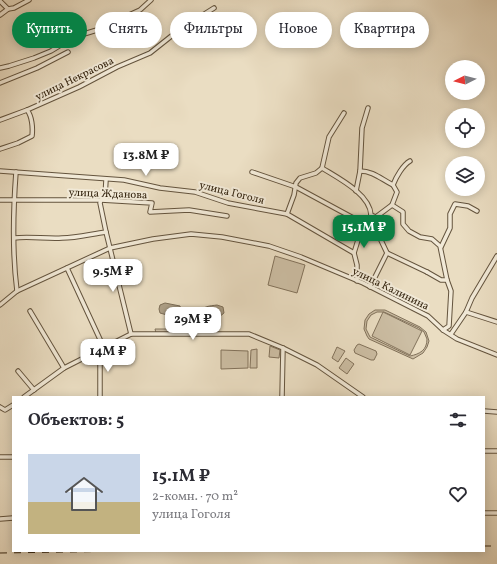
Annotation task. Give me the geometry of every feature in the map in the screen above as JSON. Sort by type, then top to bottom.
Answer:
[{"type":"street","points":[[0,15],[8,9],[14,8],[29,0]]},
{"type":"street","points":[[0,68],[34,58],[51,51],[74,37],[120,23],[129,15],[140,10],[151,0]]},
{"type":"street","points":[[0,1],[8,9]]},
{"type":"street","name":"улица Некрасова","points":[[0,120],[79,87],[116,67],[150,53],[179,30],[214,8]]},
{"type":"street","points":[[0,83],[37,68],[68,52]]},
{"type":"street","points":[[356,191],[360,171],[362,128],[368,108]]},
{"type":"street","points":[[0,149],[18,143],[32,136],[33,131],[30,114],[26,110]]},
{"type":"street","points":[[287,214],[296,183],[300,178],[316,173],[322,168],[329,137],[344,113]]},
{"type":"street","points":[[393,185],[398,174],[410,161]]},
{"type":"street","points":[[322,168],[348,184],[369,206],[371,216],[358,240],[354,253],[358,265],[357,281]]},
{"type":"street","name":"улица Гоголя","points":[[0,171],[106,180],[124,180],[160,188],[195,192],[228,203],[287,214],[354,253]]},
{"type":"street","points":[[360,171],[368,171],[381,180],[393,185],[397,192],[392,205],[376,217],[371,216]]},
{"type":"street","points":[[16,172],[14,200],[14,270],[17,291]]},
{"type":"street","points":[[252,172],[296,187],[357,220],[365,227]]},
{"type":"street","points":[[106,180],[105,197],[100,203],[132,334]]},
{"type":"street","name":"улица Жданова","points":[[0,200],[101,200],[152,203],[150,212],[189,210],[228,216]]},
{"type":"street","points":[[443,330],[449,326],[451,291],[447,280],[441,247],[450,228],[450,214],[455,204],[468,206],[477,211]]},
{"type":"street","points":[[392,205],[403,212],[403,224],[409,231],[420,237],[432,239],[441,247]]},
{"type":"street","points":[[376,217],[379,236],[387,253],[441,280],[447,280]]},
{"type":"street","points":[[14,238],[71,238],[106,232]]},
{"type":"street","name":"улица Калинина","points":[[0,305],[17,291],[110,248],[154,239],[191,234],[222,237],[269,246],[301,257],[357,281],[428,316],[443,330],[458,339],[497,355]]},
{"type":"street","points":[[370,287],[387,253]]},
{"type":"street","points":[[451,334],[466,312],[472,298],[497,256]]},
{"type":"street","points":[[67,268],[102,349],[100,396]]},
{"type":"street","points":[[30,311],[64,368]]},
{"type":"street","points":[[466,312],[497,322]]},
{"type":"street","points":[[25,396],[64,368],[132,334],[249,334],[283,348],[317,365],[362,396]]},
{"type":"street","points":[[282,396],[283,348]]},
{"type":"street","points":[[18,371],[34,390]]},
{"type":"street","points":[[0,406],[5,410],[12,406]]},
{"type":"street","points":[[485,411],[497,412]]},
{"type":"street","points":[[485,451],[497,451]]},
{"type":"street","points":[[0,458],[12,457]]},
{"type":"street","points":[[485,513],[497,513]]},
{"type":"street","points":[[0,519],[12,518]]},
{"type":"shaded area","points":[[275,256],[305,265],[297,293],[268,285]]},
{"type":"shaded area","points":[[165,303],[180,306],[181,310],[179,317],[160,313],[160,305]]},
{"type":"shaded area","points":[[217,305],[223,307],[224,313],[222,315],[214,318],[201,317],[200,313],[203,309]]},
{"type":"shaded area","points":[[375,310],[385,310],[420,327],[426,332],[429,341],[427,347],[423,353],[413,359],[369,339],[364,329],[365,320],[369,314]],"holes":[[[377,312],[384,312],[419,328],[424,332],[427,339],[424,349],[417,354],[410,356],[370,337],[366,329],[367,321],[371,315]]]},
{"type":"shaded area","points":[[383,312],[422,331],[410,355],[372,336]]},
{"type":"shaded area","points":[[155,329],[185,329],[185,332],[156,333]]},
{"type":"shaded area","points":[[359,344],[376,351],[377,354],[374,360],[355,353],[354,350]]},
{"type":"shaded area","points":[[270,346],[280,350],[279,358],[269,357]]},
{"type":"shaded area","points":[[337,347],[345,351],[338,362],[332,358]]},
{"type":"shaded area","points":[[257,349],[257,368],[250,368],[251,350]]},
{"type":"shaded area","points":[[221,350],[248,351],[248,368],[221,369]]},
{"type":"shaded area","points":[[346,358],[354,364],[347,374],[339,368]]},
{"type":"railway","points":[[485,546],[497,546]]},
{"type":"railway","points":[[0,553],[66,552]]}]
